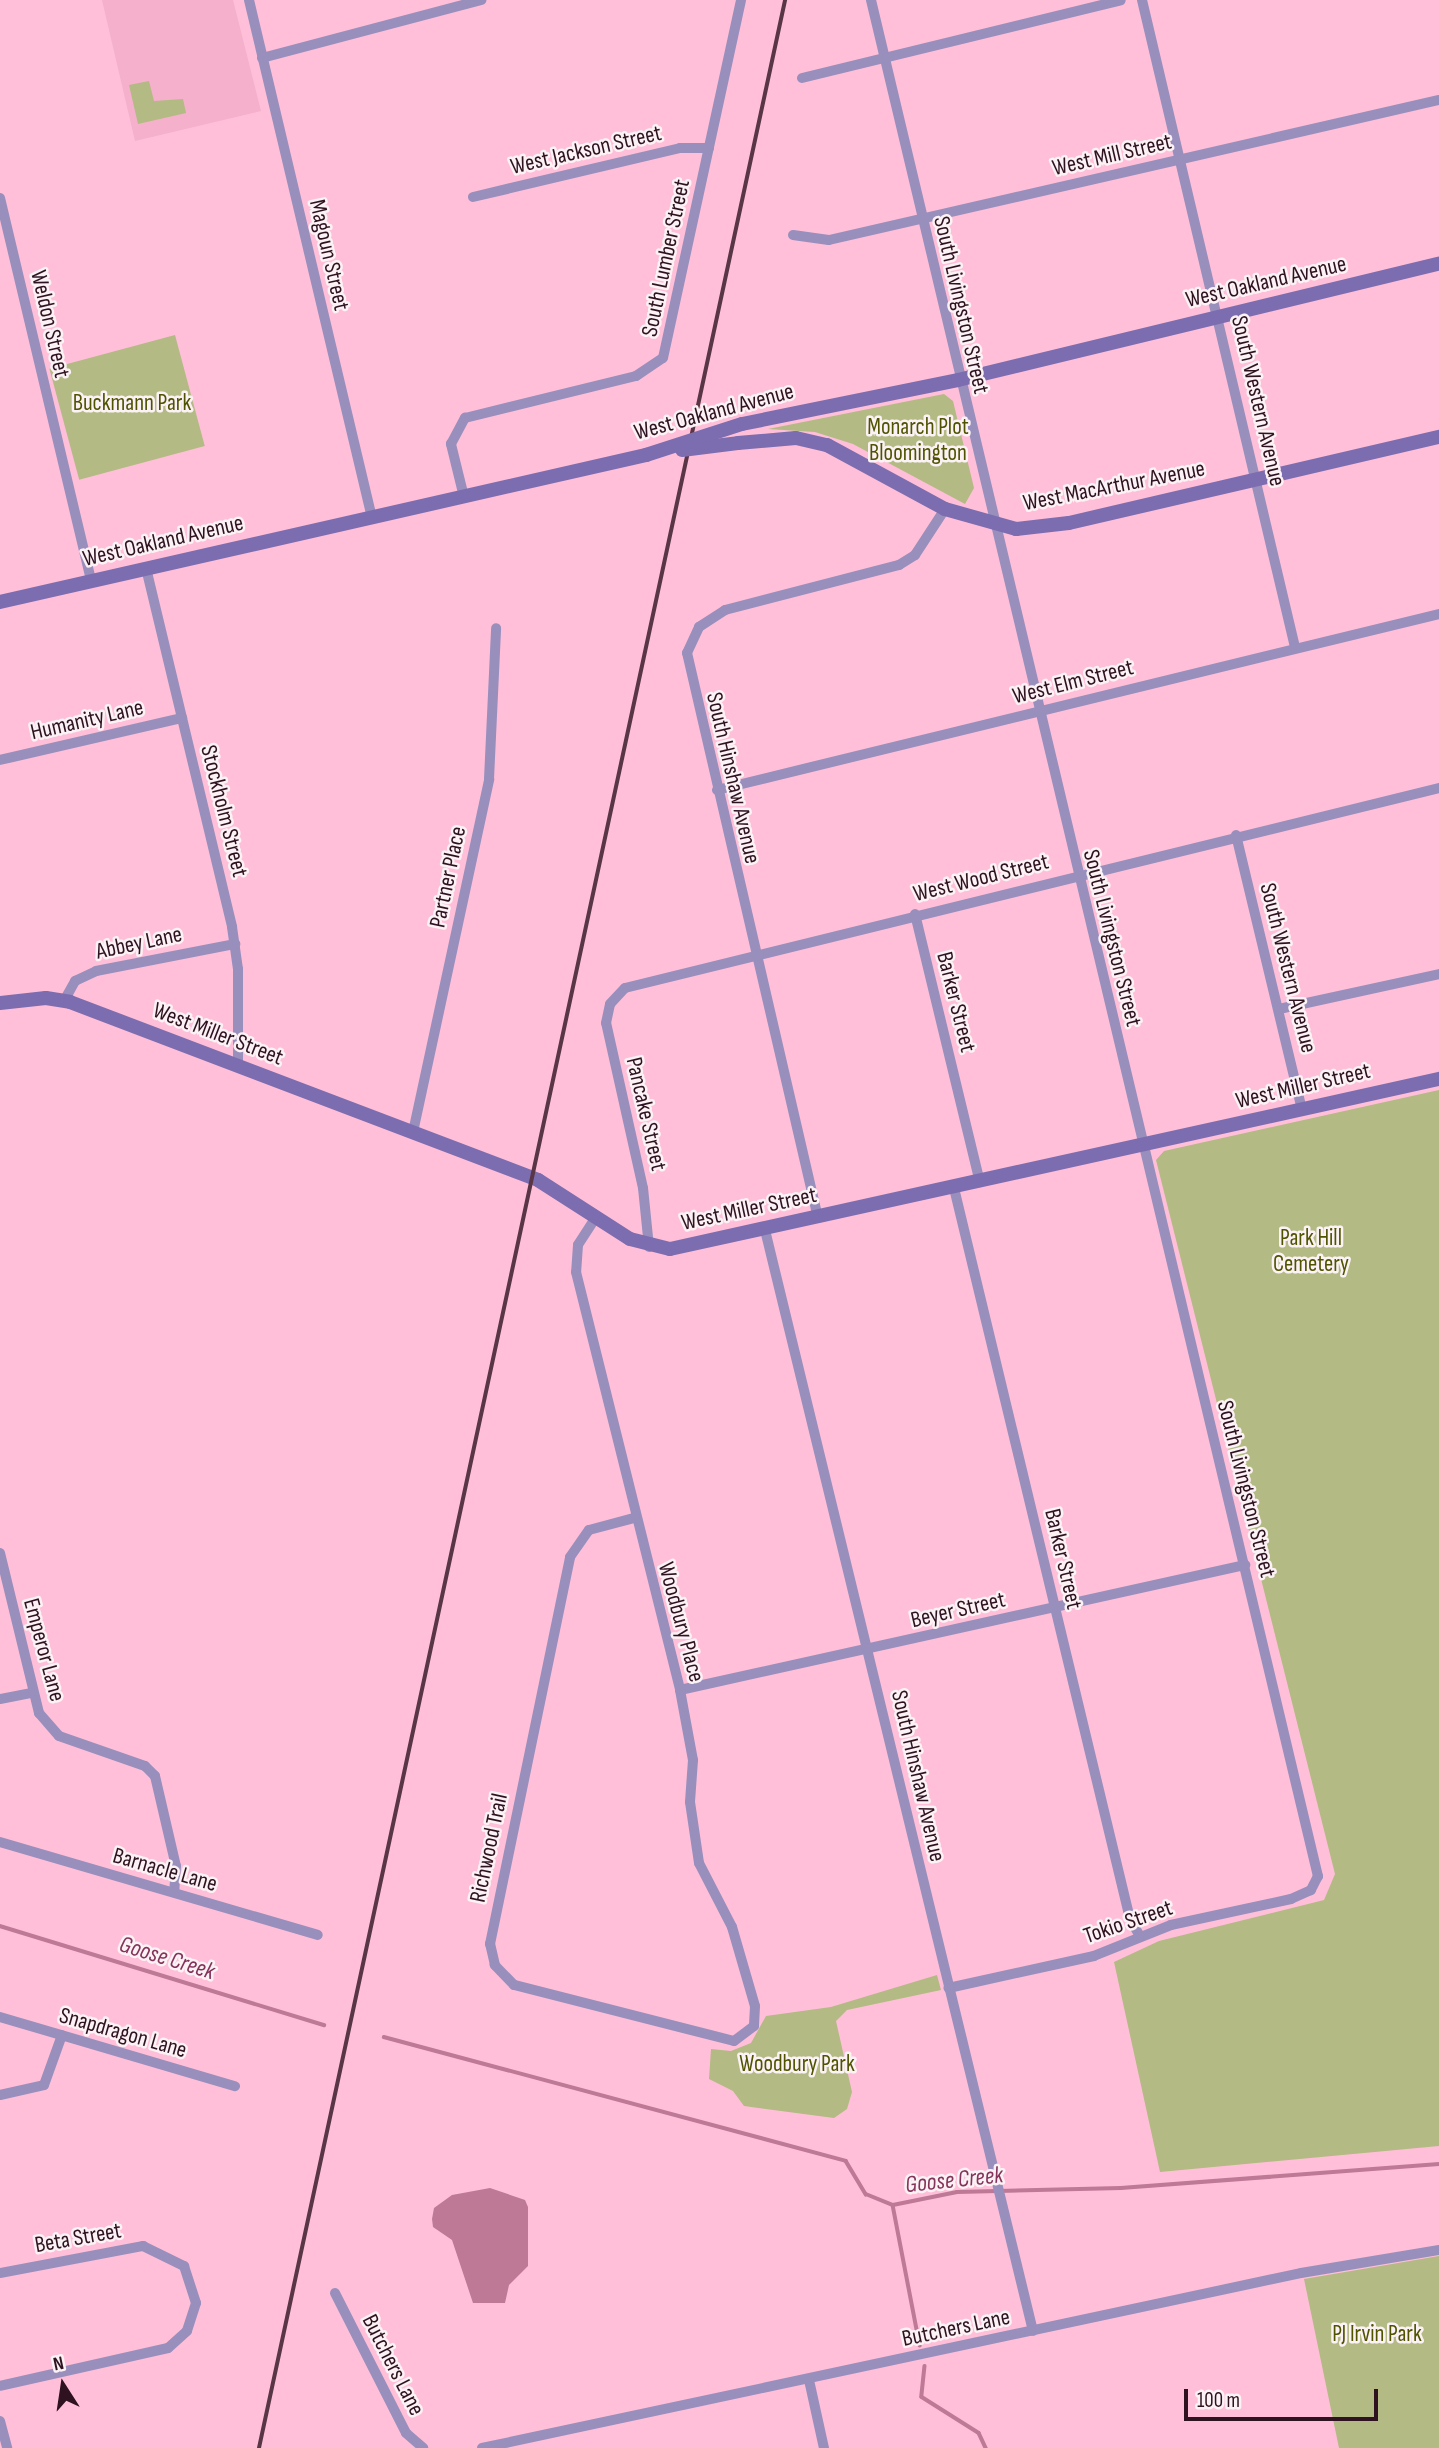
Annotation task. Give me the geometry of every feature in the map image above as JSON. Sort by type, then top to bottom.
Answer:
[{"type":"main road","name":"West Oakland Avenue","points":[[0,602],[646,455],[742,424],[958,380],[1439,264]]},
{"type":"main road","name":"West MacArthur Avenue","points":[[646,455],[738,443],[796,439],[827,445],[945,509],[992,525],[1042,528],[1439,437]]},
{"type":"main road","name":"West Miller Street","points":[[64,1001],[538,1180],[649,1247],[679,1248],[765,1230],[1439,1079]]},
{"type":"main road","points":[[0,1003],[64,1001]]},
{"type":"street","name":"Magoun Street","points":[[249,0],[372,518]]},
{"type":"street","points":[[262,58],[481,0]]},
{"type":"street","name":"South Lumber Street","points":[[464,497],[451,444],[465,418],[636,376],[663,358],[741,0]]},
{"type":"street","name":"South Livingston Street","points":[[871,0],[1036,711],[1315,1854],[1317,1884]]},
{"type":"street","points":[[802,78],[1121,0]]},
{"type":"street","name":"South Western Avenue","points":[[1142,0],[1296,648]]},
{"type":"street","name":"West Mill Street","points":[[793,235],[829,240],[1439,100]]},
{"type":"street","name":"West Jackson Street","points":[[473,197],[680,148],[709,148]]},
{"type":"street","name":"Weldon Street","points":[[0,198],[91,581]]},
{"type":"street","name":"South Hinshaw Avenue","points":[[818,1218],[754,953],[688,660],[690,641],[699,627],[725,610],[898,565],[915,555],[945,509]]},
{"type":"street","name":"Stockholm Street","points":[[146,568],[235,944],[238,1067]]},
{"type":"street","name":"West Elm Street","points":[[717,790],[1439,614]]},
{"type":"street","name":"Partner Place","points":[[413,1132],[489,779],[496,628]]},
{"type":"street","name":"Humanity Lane","points":[[0,760],[182,718]]},
{"type":"street","name":"West Wood Street","points":[[618,993],[639,982],[754,953],[1439,788]]},
{"type":"street","name":"South Western Avenue","points":[[1236,835],[1302,1110]]},
{"type":"street","name":"Barker Street","points":[[915,914],[980,1182]]},
{"type":"street","name":"Abbey Lane","points":[[64,1001],[85,975],[235,944]]},
{"type":"street","points":[[1279,1009],[1439,974]]},
{"type":"street","name":"Pancake Street","points":[[618,993],[607,1023],[643,1188],[649,1247]]},
{"type":"street","name":"Barker Street","points":[[954,1188],[1130,1919],[1140,1936]]},
{"type":"street","name":"Woodbury Place","points":[[596,1217],[578,1245],[576,1272],[634,1518],[680,1690],[693,1760],[690,1802],[699,1863],[732,1927],[755,2006],[754,2026],[746,2035]]},
{"type":"street","name":"South Hinshaw Avenue","points":[[765,1230],[1033,2331]]},
{"type":"street","name":"Richwood Trail","points":[[634,1518],[589,1530],[570,1557],[490,1944],[495,1965],[514,1985],[719,2040],[746,2035]]},
{"type":"street","name":"Emperor Lane","points":[[0,1553],[3,1583],[30,1693],[58,1736],[145,1766],[155,1776],[176,1866],[174,1892]]},
{"type":"street","name":"Beyer Street","points":[[680,1690],[1245,1565]]},
{"type":"street","points":[[0,1699],[30,1693]]},
{"type":"street","name":"Barnacle Lane","points":[[0,1842],[318,1935]]},
{"type":"street","name":"Tokio Street","points":[[948,1988],[1094,1956],[1140,1936],[1291,1899],[1317,1884]]},
{"type":"street","name":"Snapdragon Lane","points":[[0,2017],[235,2086]]},
{"type":"street","points":[[0,2095],[44,2085],[62,2035]]},
{"type":"street","name":"Beta Street","points":[[0,2273],[143,2246],[184,2266],[196,2303],[187,2331],[168,2348],[0,2386]]},
{"type":"street","name":"Butchers Lane","points":[[482,2448],[1301,2273],[1439,2249]]},
{"type":"street","name":"Butchers Lane","points":[[335,2293],[406,2433],[423,2448]]},
{"type":"street","points":[[809,2380],[824,2448]]},
{"type":"street","points":[[0,2421],[8,2448]]},
{"type":"shaded area","points":[[102,0],[233,0],[261,111],[135,141]]},
{"type":"shaded area","points":[[490,2188],[525,2200],[528,2207],[528,2266],[509,2285],[505,2303],[473,2303],[452,2240],[433,2227],[432,2219],[434,2208],[452,2195]]},
{"type":"green space","points":[[149,81],[154,101],[183,99],[186,113],[138,124],[129,85]]},
{"type":"green space","name":"Buckmann Park","points":[[175,335],[205,446],[79,480],[49,369]]},
{"type":"green space","name":"Monarch Plot Bloomington","points":[[944,394],[953,401],[974,488],[965,504],[853,444],[815,432],[768,429]]},
{"type":"green space","name":"Park Hill Cemetery","points":[[1439,1090],[1439,2146],[1160,2172],[1114,1962],[1159,1941],[1324,1900],[1335,1874],[1156,1160],[1164,1151]]},
{"type":"green space","name":"Woodbury Park","points":[[937,1975],[941,1990],[847,2010],[836,2021],[852,2092],[847,2109],[834,2118],[744,2106],[733,2091],[709,2079],[711,2049],[731,2051],[751,2043],[766,2016],[831,2007]]},
{"type":"green space","name":"PJ Irvin Park","points":[[1439,2256],[1439,2448],[1339,2448],[1304,2279]]},
{"type":"waterway","name":"Goose Creek","points":[[0,1926],[324,2025]]},
{"type":"waterway","name":"Goose Creek","points":[[384,2037],[846,2161],[866,2194],[893,2205],[957,2192],[1121,2188],[1439,2164]]},
{"type":"waterway","points":[[893,2205],[920,2345]]},
{"type":"waterway","points":[[925,2366],[922,2397],[979,2433],[986,2448]]},
{"type":"railway","points":[[259,2448],[785,0]]}]
